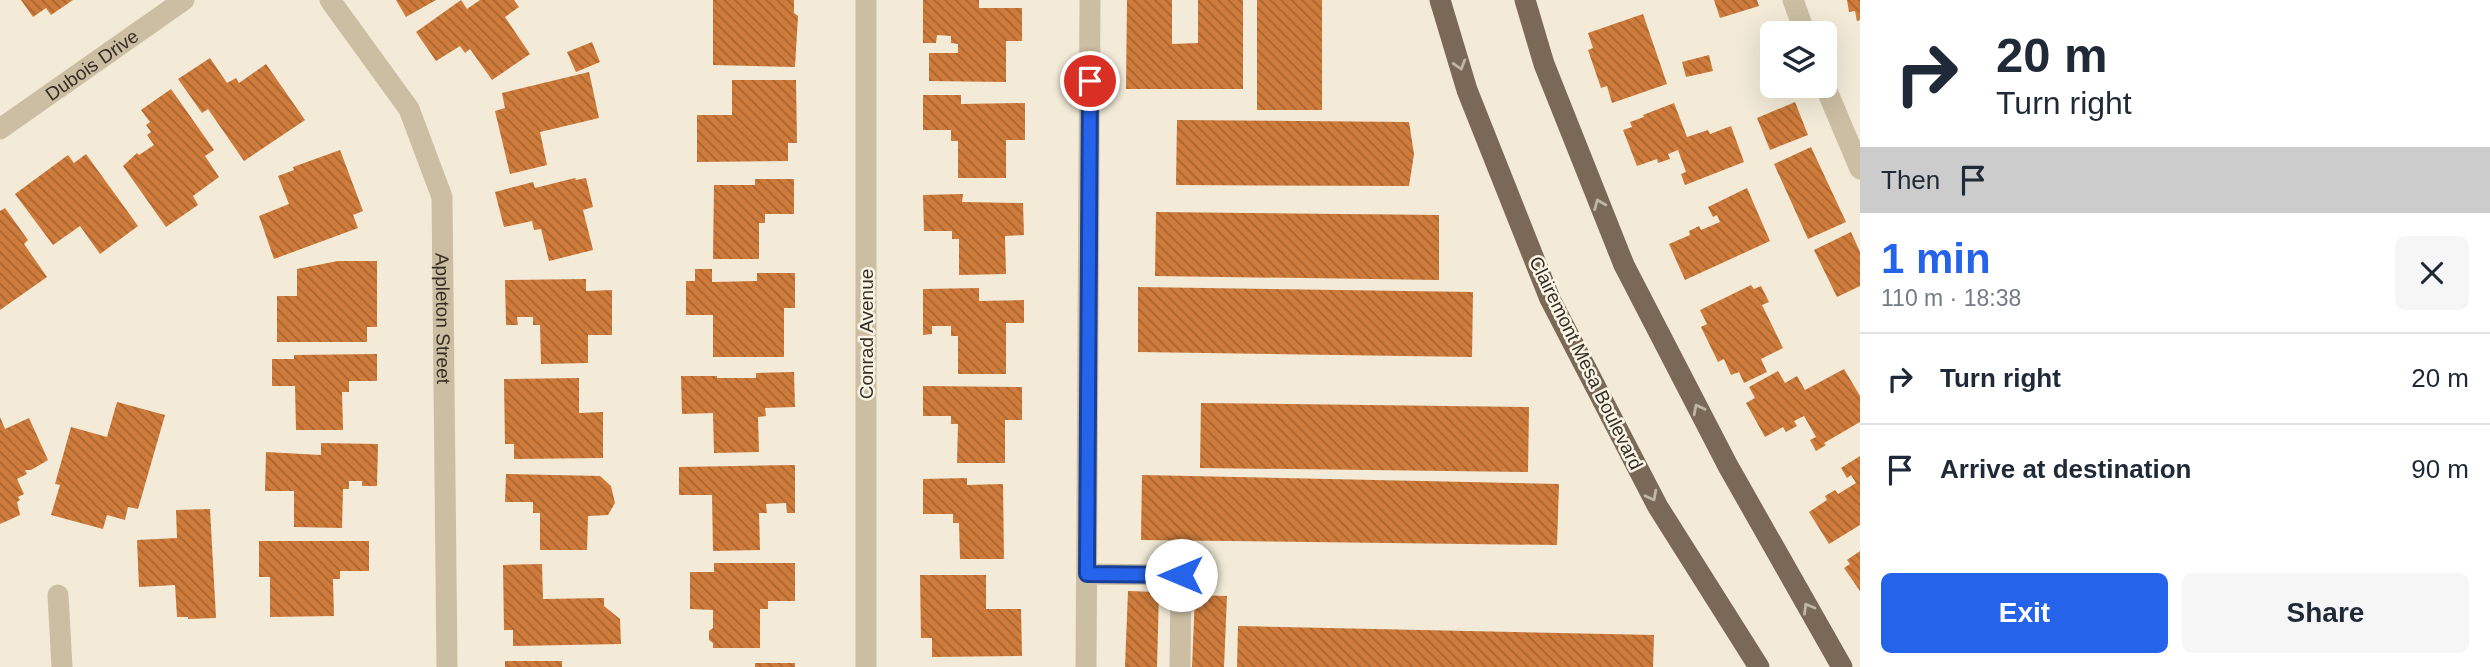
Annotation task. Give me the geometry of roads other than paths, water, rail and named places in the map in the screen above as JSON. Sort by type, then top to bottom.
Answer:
[{"type":"main road","name":"Clairemont Mesa Boulevard","points":[[1440,0],[1467,90],[1550,299],[1658,507],[1759,667]]},
{"type":"main road","points":[[1525,0],[1544,64],[1624,265],[1728,466],[1842,667]]},
{"type":"street","name":"Dubois Drive","points":[[0,130],[184,0]]},
{"type":"street","name":"Appleton Street","points":[[330,0],[409,109],[442,197],[447,667]]},
{"type":"street","name":"Conrad Avenue","points":[[866,0],[866,667]]},
{"type":"street","points":[[1086,667],[1090,0]]},
{"type":"street","points":[[1793,0],[1801,21]]},
{"type":"street","points":[[1830,98],[1860,169]]},
{"type":"street","points":[[1087,574],[1181,575],[1180,667]]},
{"type":"street","points":[[58,595],[62,667]]}]
